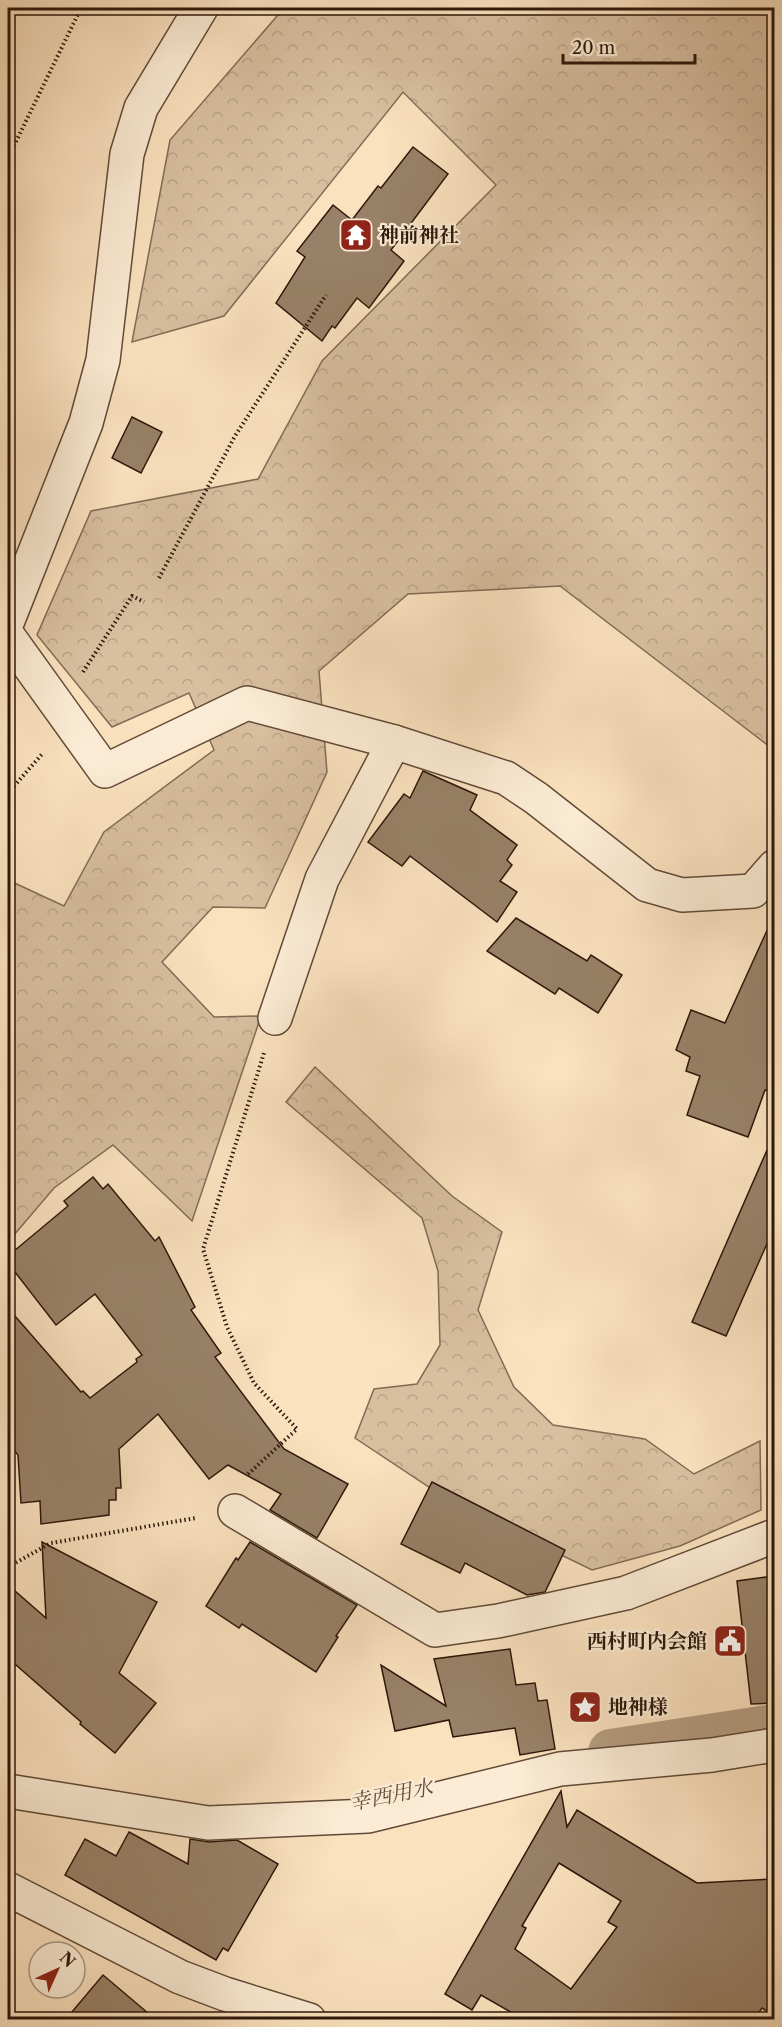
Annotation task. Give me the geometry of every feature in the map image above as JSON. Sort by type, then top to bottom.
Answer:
[{"type":"street","points":[[8,620],[86,423],[103,360],[127,154],[141,108],[201,8]]},
{"type":"street","points":[[8,636],[105,771],[247,703],[394,742],[506,778],[536,798],[647,885],[682,896],[753,891],[774,867]]},
{"type":"street","points":[[275,1018],[322,879],[394,742]]},
{"type":"street","points":[[236,1511],[435,1630],[498,1621],[626,1593],[774,1536]]},
{"type":"street","points":[[8,1791],[208,1823],[368,1816],[560,1769],[712,1755],[774,1745]]},
{"type":"street","points":[[8,1889],[180,1977],[225,1994],[309,2019]]},
{"type":"path","points":[[8,158],[81,8]]},
{"type":"path","points":[[159,578],[235,436],[326,295]]},
{"type":"path","points":[[79,678],[132,596],[144,602]]},
{"type":"path","points":[[8,793],[70,724]]},
{"type":"path","points":[[8,1567],[51,1543],[236,1511],[234,1487],[297,1429],[254,1383],[227,1327],[203,1249],[275,1018]]},
{"type":"green space","points":[[284,8],[774,8],[774,750],[560,586],[408,594],[319,671],[327,772],[265,908],[213,907],[162,962],[214,1017],[261,1016],[192,1221],[113,1145],[54,1188],[8,1242],[8,880],[64,906],[104,832],[214,750],[189,693],[112,727],[37,635],[91,511],[258,479],[322,361],[496,185],[403,92],[224,316],[132,342],[170,140]]},
{"type":"green space","points":[[315,1067],[452,1196],[502,1232],[478,1310],[514,1387],[553,1425],[645,1439],[694,1474],[760,1441],[761,1510],[680,1546],[592,1570],[450,1501],[355,1438],[374,1389],[417,1384],[440,1345],[438,1271],[422,1218],[286,1102]]},
{"type":"building","name":"神前神社","points":[[413,147],[448,174],[391,250],[404,261],[369,308],[357,298],[335,328],[332,326],[322,341],[276,303],[305,257],[297,251],[333,205],[352,220],[378,186],[381,188]]},
{"type":"building","points":[[132,417],[162,432],[141,473],[112,458]]},
{"type":"building","points":[[423,771],[477,795],[470,810],[517,845],[507,860],[512,865],[500,881],[517,892],[497,922],[410,856],[402,866],[368,842],[404,794],[410,798]]},
{"type":"building","points":[[774,915],[774,1091],[765,1090],[748,1137],[687,1115],[700,1076],[686,1071],[690,1057],[676,1050],[691,1010],[725,1023]]},
{"type":"building","points":[[516,918],[587,961],[591,955],[622,975],[598,1013],[559,988],[555,994],[487,951]]},
{"type":"building","points":[[774,1134],[774,1228],[726,1336],[692,1322]]},
{"type":"building","points":[[93,1177],[103,1189],[108,1184],[155,1241],[159,1237],[195,1307],[191,1310],[221,1353],[215,1357],[284,1449],[348,1484],[317,1538],[270,1510],[281,1494],[228,1465],[209,1479],[158,1414],[119,1449],[121,1488],[116,1488],[116,1500],[109,1500],[109,1515],[41,1524],[40,1501],[21,1503],[18,1455],[8,1443],[8,1308],[81,1392],[83,1391],[90,1398],[137,1362],[136,1359],[142,1355],[95,1294],[56,1325],[8,1263],[8,1256],[68,1206],[64,1201]]},
{"type":"building","points":[[432,1482],[565,1550],[545,1592],[527,1595],[465,1563],[460,1573],[401,1544]]},
{"type":"building","points":[[42,1542],[157,1602],[119,1673],[156,1703],[115,1753],[8,1658],[8,1585],[46,1618]]},
{"type":"building","points":[[250,1542],[357,1605],[316,1672],[242,1624],[239,1628],[206,1606],[236,1558],[238,1560]]},
{"type":"building","points":[[774,1576],[774,1703],[751,1704],[737,1581]]},
{"type":"building","points":[[510,1649],[516,1685],[535,1683],[538,1701],[547,1700],[555,1749],[520,1755],[515,1728],[453,1737],[449,1720],[395,1731],[381,1665],[446,1706],[434,1659]]},
{"type":"building","points":[[561,1791],[567,1827],[577,1810],[697,1883],[774,1879],[774,2016],[762,2008],[754,2019],[523,2019],[481,1995],[472,2010],[445,1994]],"holes":[[[559,1863],[621,1901],[608,1922],[617,1927],[571,1989],[515,1949],[526,1928],[522,1926]]]},
{"type":"building","points":[[129,1832],[188,1864],[190,1839],[209,1842],[237,1840],[278,1864],[228,1951],[223,1948],[216,1960],[65,1875],[85,1839],[116,1856]]},
{"type":"building","points":[[103,1975],[155,2019],[66,2019],[82,2000],[87,2000],[87,1994]]},
{"type":"waterway","name":"幸西用水","points":[[611,1752],[774,1727]]},
{"type":"place","name":"神前神社","points":[[356,235]]},
{"type":"place","name":"西村町内会館","points":[[730,1641]]},
{"type":"place","name":"地神様","points":[[585,1707]]}]
